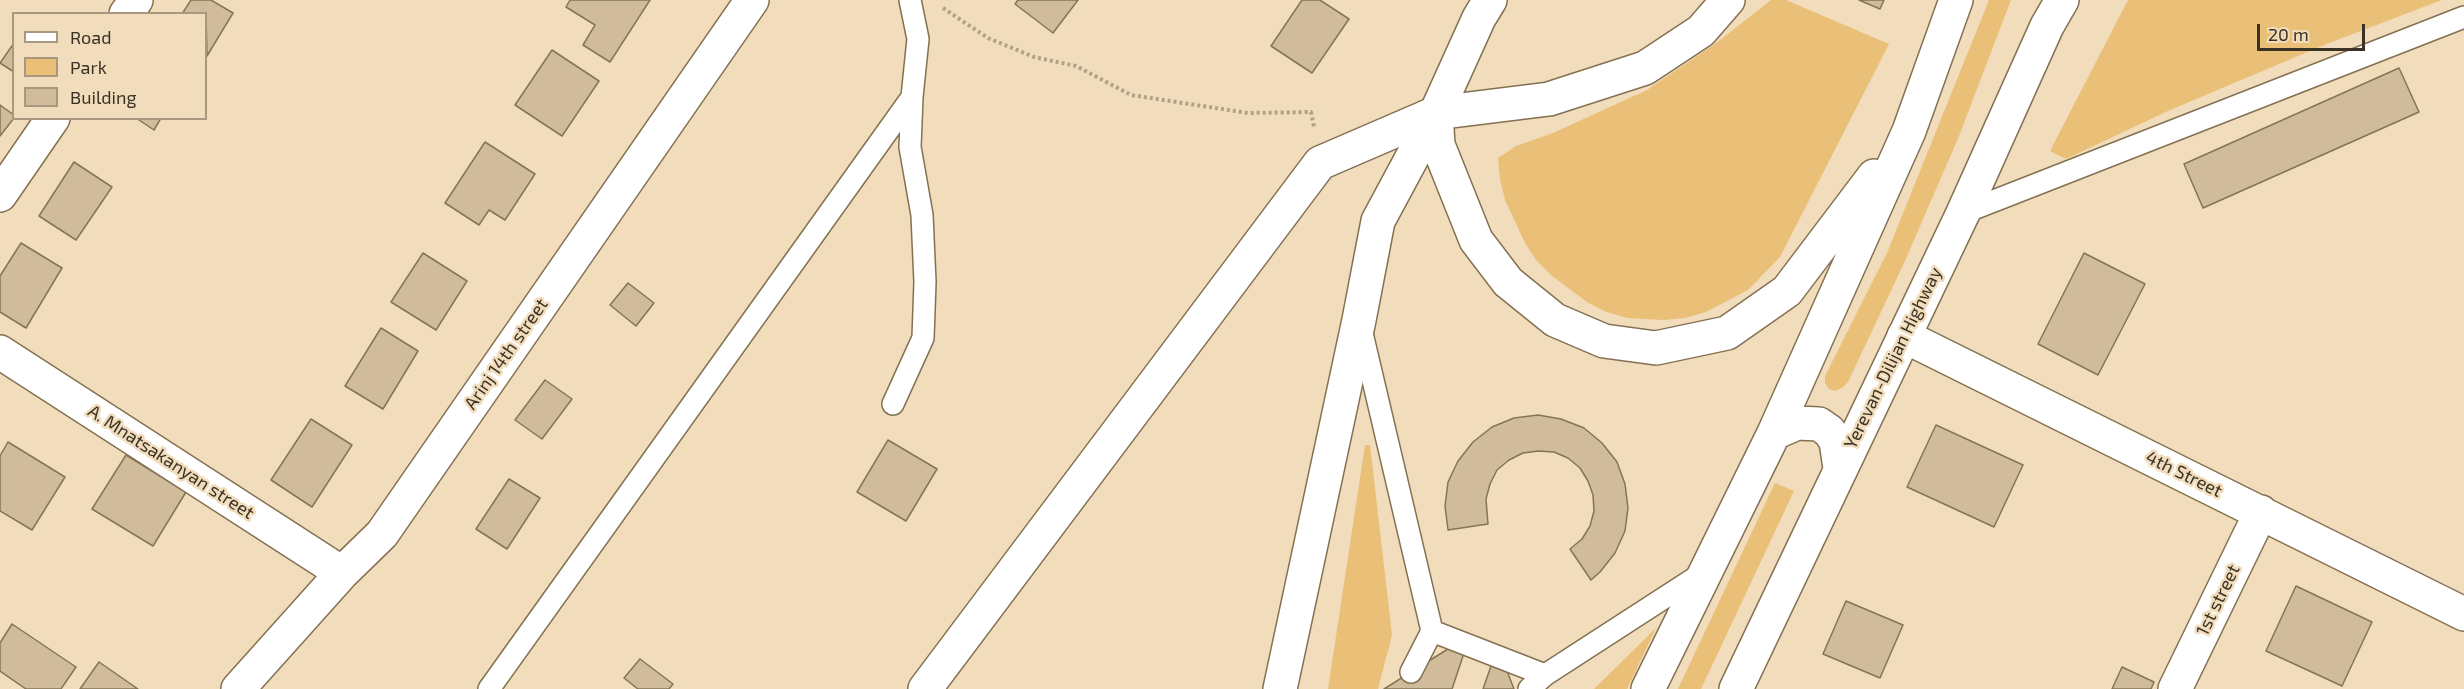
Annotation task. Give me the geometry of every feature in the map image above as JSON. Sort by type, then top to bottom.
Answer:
[{"type":"main road","name":"Arinj 14th street","points":[[238,689],[342,573],[382,534],[752,0]]},
{"type":"main road","points":[[925,689],[1320,164],[1436,113],[1549,99],[1645,68],[1701,32],[1728,0]]},
{"type":"main road","points":[[1648,689],[1774,433],[1909,130],[1956,0]]},
{"type":"main road","points":[[1280,689],[1378,221],[1436,113],[1485,9]]},
{"type":"main road","name":"Yerevan-Dilijan Highway","points":[[1736,689],[1963,213],[2055,9]]},
{"type":"main road","points":[[1436,113],[1438,145],[1476,240],[1508,282],[1555,320],[1605,341],[1656,348],[1727,333],[1787,291],[1909,130]]},
{"type":"main road","points":[[0,195],[52,120]]},
{"type":"main road","name":"4th Street","points":[[1904,336],[2464,614]]},
{"type":"main road","name":"A. Mnatsakanyan street","points":[[0,352],[342,573]]},
{"type":"main road","points":[[1774,433],[1797,423],[1819,424],[1829,431],[1836,441],[1840,468]]},
{"type":"main road","name":"1st street","points":[[2175,689],[2261,512]]},
{"type":"lane","points":[[893,404],[923,338],[925,282],[922,215],[910,147],[918,39],[910,0]]},
{"type":"lane","points":[[1963,213],[2464,17]]},
{"type":"lane","points":[[489,689],[912,97]]},
{"type":"lane","points":[[1359,320],[1432,631],[1411,672]]},
{"type":"lane","points":[[1529,689],[1545,675],[1707,570]]},
{"type":"lane","points":[[1432,631],[1545,675]]},
{"type":"path","points":[[940,6],[988,38],[1034,57],[1076,66],[1131,95],[1248,113],[1311,112],[1320,164]]},
{"type":"green space","points":[[1771,0],[1786,0],[1889,44],[1780,257],[1748,290],[1706,312],[1685,318],[1663,320],[1627,318],[1604,311],[1587,302],[1552,276],[1536,260],[1525,243],[1505,200],[1498,158],[1516,146],[1553,133],[1647,90],[1715,44]]},
{"type":"green space","points":[[1989,0],[2011,0],[1959,136],[1905,261],[1848,382],[1835,391],[1829,389],[1825,383],[1825,376],[1887,253]]},
{"type":"green space","points":[[2128,0],[2442,0],[2329,43],[2170,110],[2066,159],[2050,151]]},
{"type":"green space","points":[[1365,445],[1370,445],[1392,635],[1378,689],[1328,689]]},
{"type":"green space","points":[[1775,483],[1794,491],[1701,689],[1678,689]]},
{"type":"green space","points":[[1656,628],[1627,689],[1594,689]]},
{"type":"building","points":[[191,0],[211,0],[233,13],[207,56],[207,12],[183,12]]},
{"type":"building","points":[[570,0],[650,0],[610,62],[583,45],[595,25],[566,7]]},
{"type":"building","points":[[1018,0],[1078,0],[1053,33],[1015,4]]},
{"type":"building","points":[[1302,0],[1320,0],[1349,19],[1312,73],[1271,46]]},
{"type":"building","points":[[1859,0],[1884,0],[1880,9]]},
{"type":"building","points":[[12,46],[12,71],[0,63]]},
{"type":"building","points":[[552,50],[599,81],[562,136],[515,105]]},
{"type":"building","points":[[2399,68],[2419,112],[2203,208],[2184,164]]},
{"type":"building","points":[[0,105],[12,114],[12,120],[0,136]]},
{"type":"building","points":[[139,120],[160,120],[154,130]]},
{"type":"building","points":[[485,142],[535,174],[505,220],[489,210],[479,225],[445,203]]},
{"type":"building","points":[[74,162],[112,187],[76,240],[39,216]]},
{"type":"building","points":[[21,243],[62,268],[26,328],[0,312],[0,276]]},
{"type":"building","points":[[423,253],[467,281],[436,330],[391,302]]},
{"type":"building","points":[[2084,253],[2145,284],[2098,375],[2038,344]]},
{"type":"building","points":[[628,283],[654,303],[636,326],[610,305]]},
{"type":"building","points":[[381,328],[418,351],[383,409],[345,386]]},
{"type":"building","points":[[545,380],[572,399],[542,439],[515,420]]},
{"type":"building","points":[[1538,415],[1561,419],[1584,428],[1602,443],[1617,462],[1625,484],[1628,508],[1625,531],[1615,553],[1591,580],[1570,549],[1582,539],[1590,526],[1594,511],[1593,495],[1580,468],[1568,458],[1554,452],[1523,453],[1509,460],[1497,470],[1490,484],[1486,499],[1488,524],[1448,530],[1445,506],[1448,482],[1458,461],[1473,442],[1492,427],[1514,418]]},
{"type":"building","points":[[311,419],[352,445],[312,507],[271,480]]},
{"type":"building","points":[[1936,425],[2023,465],[1994,527],[1907,487]]},
{"type":"building","points":[[888,440],[937,469],[906,521],[857,492]]},
{"type":"building","points":[[8,442],[65,477],[32,530],[0,511],[0,456]]},
{"type":"building","points":[[126,455],[186,492],[153,546],[92,509]]},
{"type":"building","points":[[509,479],[540,498],[507,549],[476,529]]},
{"type":"building","points":[[2296,586],[2372,622],[2342,686],[2266,651]]},
{"type":"building","points":[[1846,601],[1903,625],[1880,678],[1823,654]]},
{"type":"building","points":[[12,624],[76,667],[61,689],[26,689],[0,671],[0,643]]},
{"type":"building","points":[[1448,649],[1464,653],[1452,689],[1384,689]]},
{"type":"building","points":[[640,659],[673,684],[669,689],[638,689],[624,678]]},
{"type":"building","points":[[99,662],[138,689],[80,689]]},
{"type":"building","points":[[1491,666],[1507,671],[1514,689],[1483,689]]},
{"type":"building","points":[[2122,667],[2154,682],[2151,689],[2112,689]]}]
